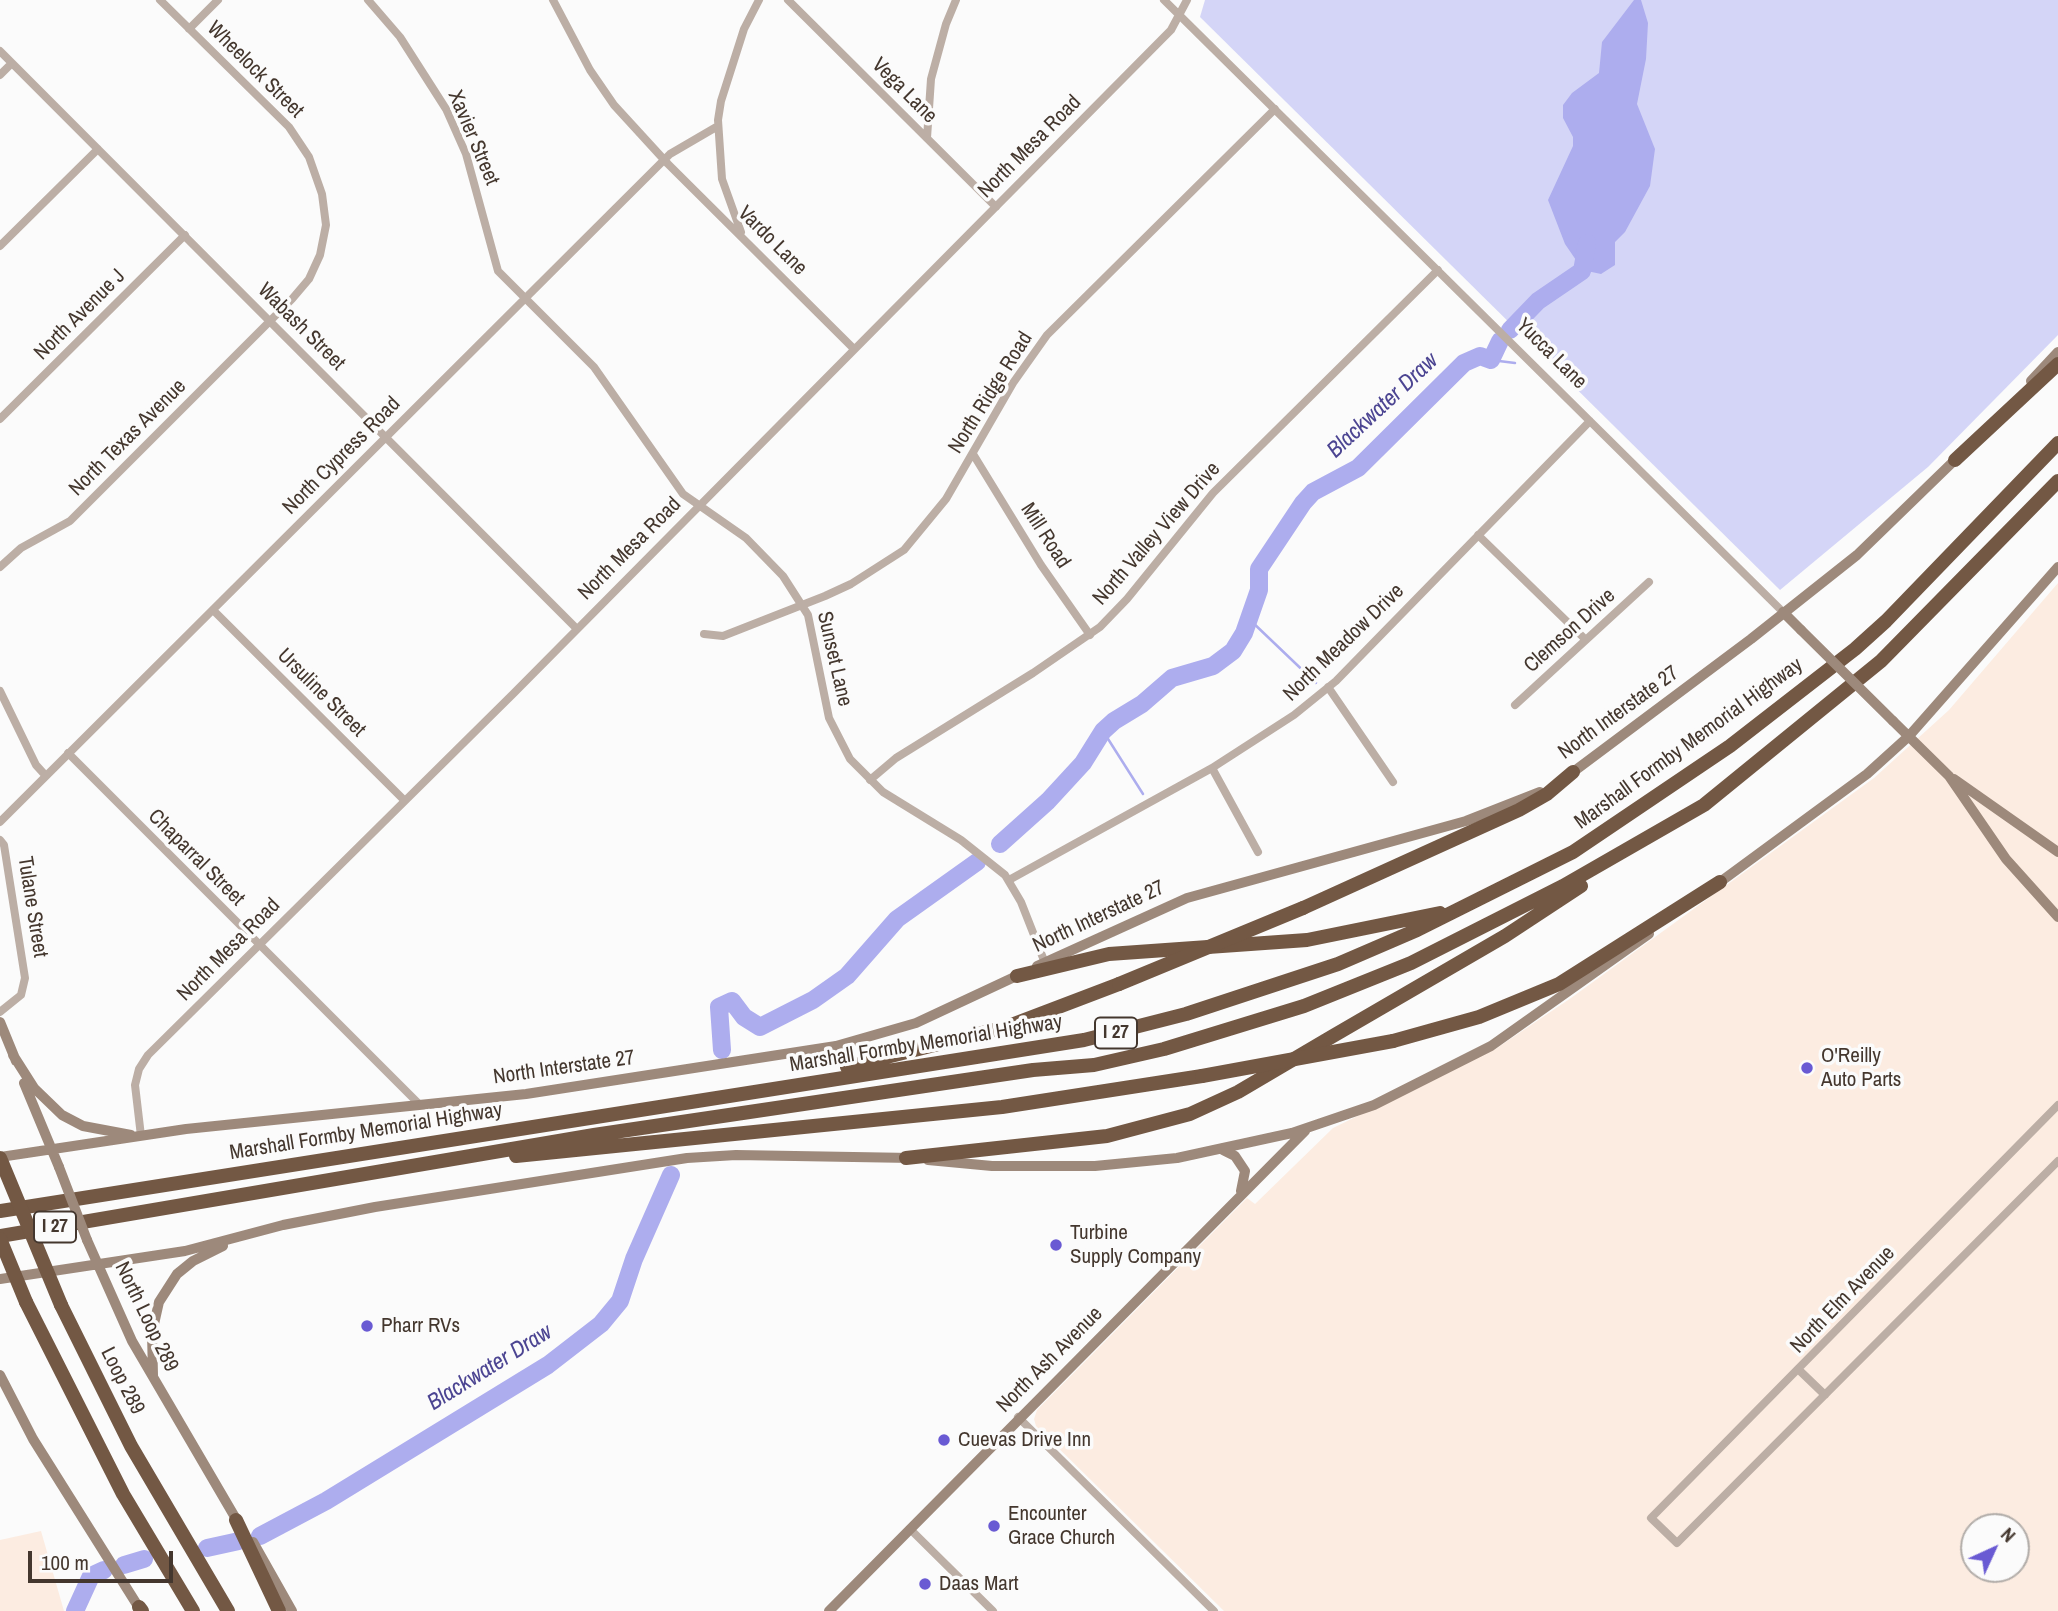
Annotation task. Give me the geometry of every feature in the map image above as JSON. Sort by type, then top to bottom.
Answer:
[{"type":"highway","points":[[1955,460],[2058,364]]},
{"type":"highway","name":"Marshall Formby Memorial Highway","points":[[0,1211],[1071,1043],[1143,1027],[1338,964],[1459,909],[1573,852],[1730,746],[1856,649],[1929,578],[2058,443]]},
{"type":"highway","name":"Marshall Formby Memorial Highway","points":[[0,1238],[414,1164],[1033,1070],[1094,1065],[1164,1049],[1304,1006],[1411,963],[1563,886],[1704,805],[1881,661],[1953,591],[2058,481]]},
{"type":"highway","points":[[723,1097],[962,1040],[1051,1012],[1303,908],[1519,810],[1547,794],[1573,772]]},
{"type":"highway","points":[[906,1158],[1107,1136],[1208,1107],[1505,936],[1704,805]]},
{"type":"highway","points":[[414,1164],[615,1148],[944,1114],[1202,1076],[1393,1041],[1479,1017],[1559,984],[1720,883]]},
{"type":"highway","points":[[1017,976],[1109,954],[1307,940],[1459,909]]},
{"type":"highway","name":"Loop 289","points":[[0,1158],[61,1305],[131,1446],[228,1611]]},
{"type":"highway","points":[[0,1238],[26,1302],[123,1493],[193,1611]]},
{"type":"highway","points":[[236,1520],[279,1611]]},
{"type":"main road","name":"North Interstate 27","points":[[0,1158],[141,1136],[583,1086],[859,1041],[916,1023],[1187,898],[1466,821],[1541,791],[1573,772],[1857,555],[1955,460],[2058,352]]},
{"type":"main road","points":[[0,1279],[238,1238],[283,1225],[375,1207],[687,1158],[736,1155],[906,1158],[992,1166],[1095,1166],[1177,1158],[1223,1150],[1307,1128],[1374,1105],[1491,1046],[1556,1002],[1867,774],[1909,736],[2058,567]]},
{"type":"main road","name":"Yucca Lane","points":[[1783,612],[1948,776]]},
{"type":"main road","points":[[1948,776],[2058,852]]},
{"type":"main road","points":[[1948,776],[2006,859],[2058,917]]},
{"type":"main road","name":"North Loop 289","points":[[0,1022],[132,1341],[236,1520],[253,1541],[292,1611]]},
{"type":"main road","points":[[13,1055],[34,1088],[62,1115],[83,1126],[141,1136]]},
{"type":"main road","name":"North Ash Avenue","points":[[829,1611],[1307,1128]]},
{"type":"main road","points":[[1223,1150],[1235,1156],[1245,1171],[1239,1197]]},
{"type":"main road","points":[[154,1378],[154,1316],[167,1288],[193,1261],[238,1238]]},
{"type":"main road","points":[[0,1375],[33,1439],[141,1610]]},
{"type":"street","name":"Wheelock Street","points":[[160,0],[289,127],[309,157],[322,194],[326,225],[320,255],[309,279],[270,320]]},
{"type":"street","points":[[189,29],[218,0]]},
{"type":"street","name":"Xavier Street","points":[[368,0],[400,37],[446,109],[466,154],[498,271],[524,299]]},
{"type":"street","name":"Vardo Lane","points":[[553,0],[590,70],[611,99],[664,160],[854,349]]},
{"type":"street","points":[[744,238],[730,207],[722,179],[718,126],[725,89],[744,29],[759,0]]},
{"type":"street","name":"Vega Lane","points":[[788,0],[996,207]]},
{"type":"street","points":[[927,138],[931,79],[943,31],[956,0]]},
{"type":"street","name":"Yucca Lane","points":[[1164,0],[1783,612]]},
{"type":"street","name":"North Mesa Road","points":[[141,1136],[135,1085],[142,1062],[1171,30],[1178,13],[1188,0]]},
{"type":"street","name":"Wabash Street","points":[[0,51],[576,628]]},
{"type":"street","points":[[0,75],[12,63]]},
{"type":"street","name":"North Ridge Road","points":[[704,634],[723,636],[851,584],[904,550],[930,520],[973,454],[1013,383],[1047,335],[1275,109]]},
{"type":"street","name":"North Cypress Road","points":[[0,822],[664,160],[718,126]]},
{"type":"street","points":[[0,246],[98,149]]},
{"type":"street","name":"North Avenue J","points":[[0,419],[185,235]]},
{"type":"street","name":"North Valley View Drive","points":[[870,780],[896,758],[1090,635],[1113,615],[1213,493],[1438,270]]},
{"type":"street","name":"Sunset Lane","points":[[524,299],[594,367],[674,483],[698,506],[764,553],[802,603],[813,629],[829,718],[836,737],[850,759],[893,800],[961,840],[1009,880],[1045,963]]},
{"type":"street","name":"North Texas Avenue","points":[[0,567],[21,548],[70,521],[270,320]]},
{"type":"street","name":"North Meadow Drive","points":[[1009,880],[1252,745],[1328,687],[1590,421]]},
{"type":"street","name":"Mill Road","points":[[973,454],[1041,565],[1090,635]]},
{"type":"street","points":[[1478,535],[1586,640]]},
{"type":"street","name":"Clemson Drive","points":[[1515,705],[1649,582]]},
{"type":"street","name":"Ursuline Street","points":[[213,610],[404,800]]},
{"type":"street","points":[[1328,687],[1393,782]]},
{"type":"street","points":[[0,691],[36,765],[46,776]]},
{"type":"street","name":"Chaparral Street","points":[[68,753],[419,1105]]},
{"type":"street","points":[[1212,768],[1258,852]]},
{"type":"street","name":"Tulane Street","points":[[0,840],[4,845],[25,978],[21,995],[0,1012]]},
{"type":"street","name":"North Elm Avenue","points":[[1825,1395],[1677,1544],[1651,1518],[2058,1105]]},
{"type":"street","points":[[1799,1370],[1825,1395],[2058,1161]]},
{"type":"street","points":[[1018,1418],[1214,1611]]},
{"type":"street","points":[[909,1529],[993,1611]]},
{"type":"shaded area","points":[[1205,0],[2058,0],[2058,335],[1928,467],[1780,590],[1200,17]]},
{"type":"shaded area","points":[[2058,583],[2058,1611],[1224,1611],[1036,1426],[1034,1419],[1037,1410],[1247,1198],[1255,1204],[1333,1128],[1497,1048],[1571,998],[1874,778],[1949,710]]},
{"type":"shaded area","points":[[41,1531],[64,1611],[0,1611],[0,1540]]},
{"type":"water","points":[[1634,0],[1641,0],[1648,23],[1646,59],[1637,104],[1655,149],[1650,186],[1625,232],[1615,242],[1615,265],[1601,274],[1587,271],[1578,263],[1565,244],[1548,200],[1573,146],[1573,137],[1563,118],[1563,105],[1572,93],[1599,73],[1602,42]]},
{"type":"waterway","name":"Blackwater Draw","points":[[1510,330],[1538,301],[1582,271],[1587,243]]},
{"type":"waterway","name":"Blackwater Draw","points":[[1000,844],[1048,801],[1083,763],[1103,731],[1114,721],[1142,704],[1172,678],[1213,666],[1233,651],[1244,633],[1259,590],[1259,569],[1303,503],[1313,492],[1358,468],[1464,363],[1480,356],[1491,360],[1500,341]]},
{"type":"waterway","points":[[1491,360],[1515,363]]},
{"type":"waterway","points":[[1249,619],[1316,683]]},
{"type":"waterway","points":[[1103,731],[1143,794]]},
{"type":"waterway","name":"Blackwater Draw","points":[[722,1050],[719,1007],[732,1001],[744,1017],[760,1027],[813,1000],[847,976],[897,919],[977,862]]},
{"type":"waterway","name":"Blackwater Draw","points":[[260,1536],[326,1501],[548,1365],[601,1324],[620,1301],[634,1259],[671,1175]]},
{"type":"waterway","name":"Blackwater Draw","points":[[207,1548],[239,1541]]},
{"type":"waterway","name":"Blackwater Draw","points":[[124,1565],[144,1559]]},
{"type":"waterway","name":"Blackwater Draw","points":[[75,1611],[91,1576],[104,1570]]},
{"type":"place","name":"O'Reilly Auto Parts","points":[[1807,1068]]},
{"type":"place","name":"Turbine Supply Company","points":[[1056,1245]]},
{"type":"place","name":"Pharr RVs","points":[[367,1326]]},
{"type":"place","name":"Cuevas Drive Inn","points":[[944,1440]]},
{"type":"place","name":"Encounter Grace Church","points":[[994,1526]]},
{"type":"place","name":"Daas Mart","points":[[925,1584]]}]
